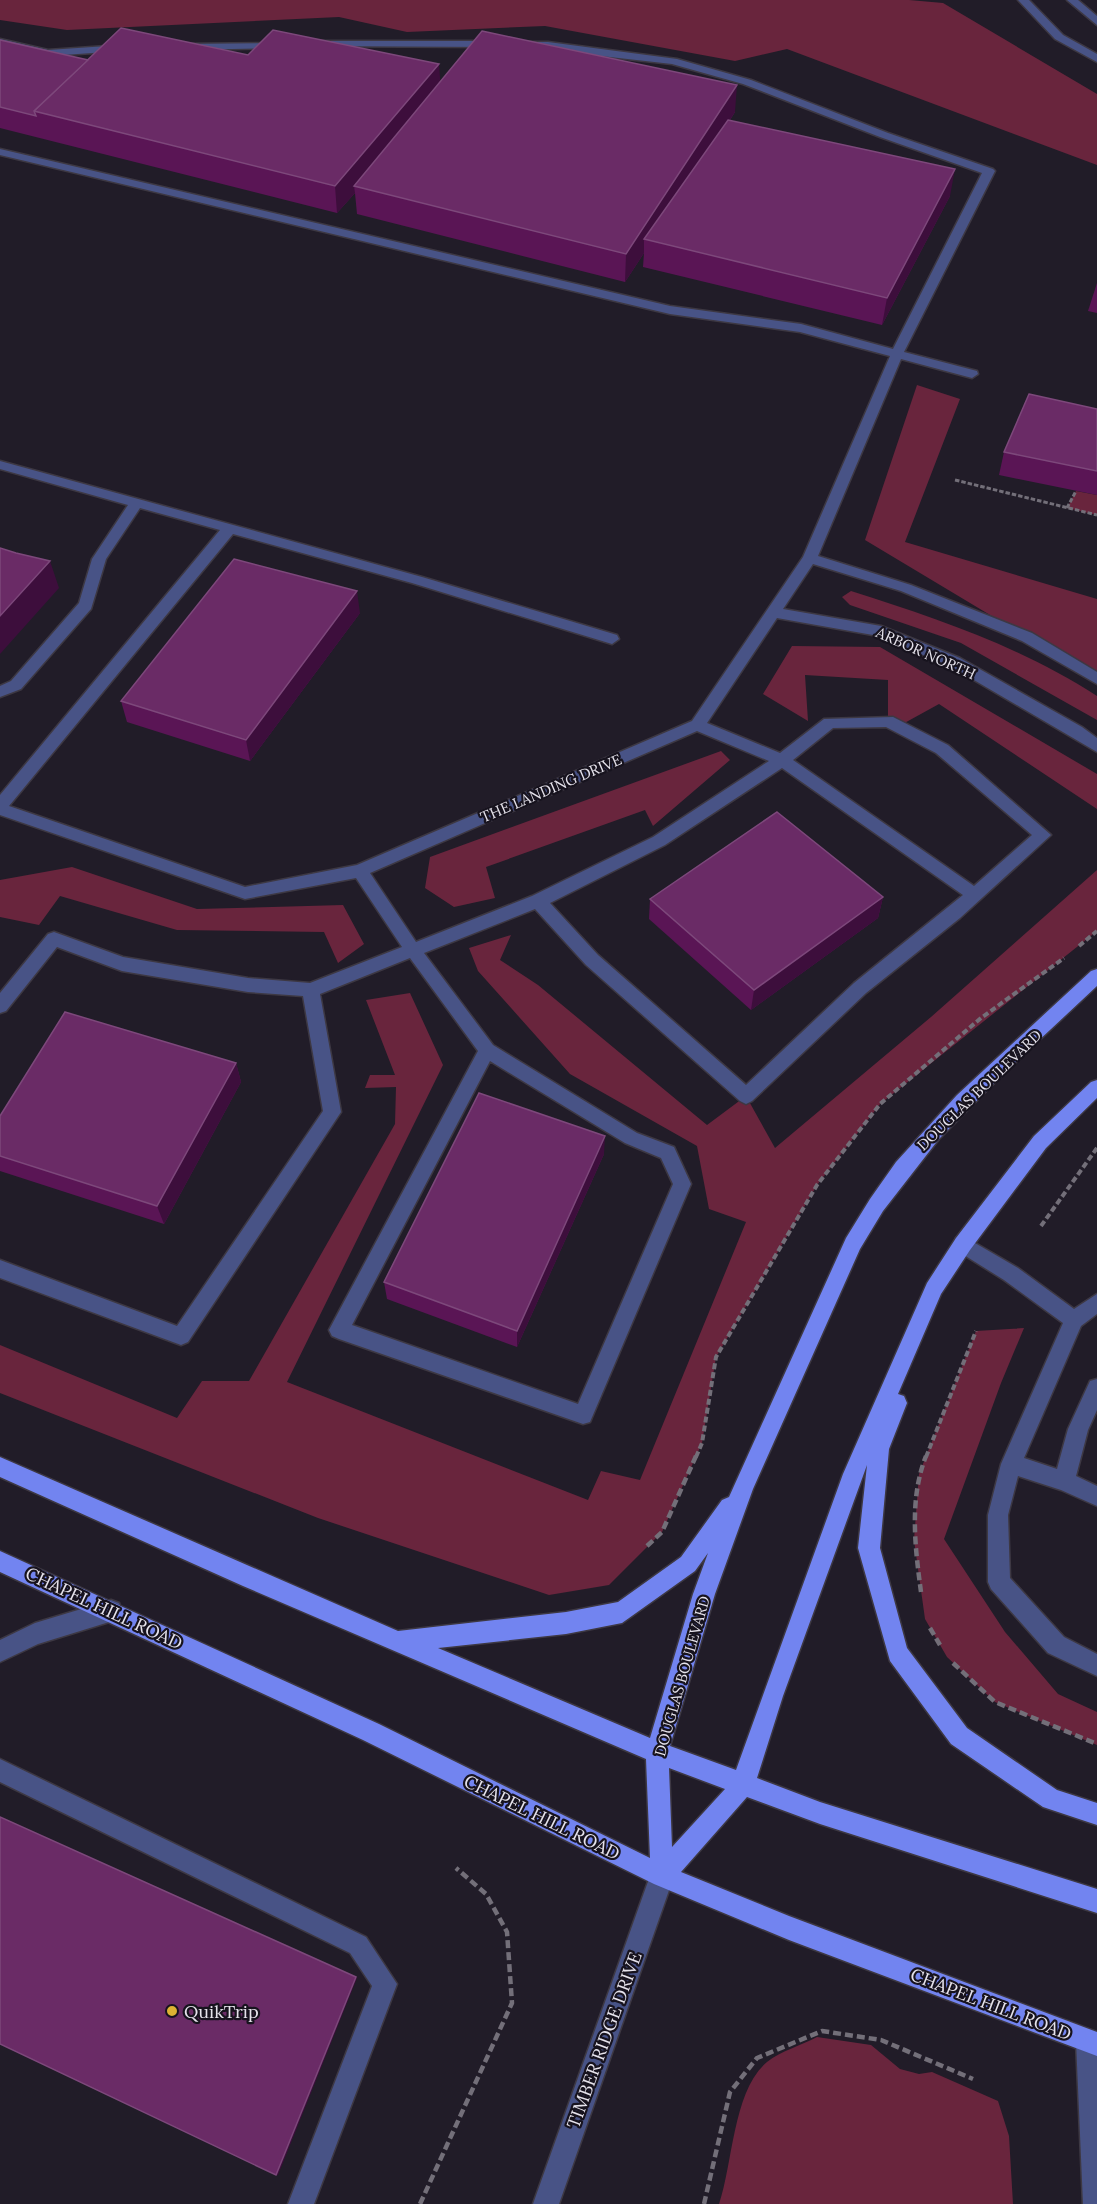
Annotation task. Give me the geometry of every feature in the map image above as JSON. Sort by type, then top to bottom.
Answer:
[{"type":"main road","name":"DOUGLAS BOULEVARD","points":[[662,1876],[657,1752],[704,1594],[743,1488],[872,1208],[928,1136],[1097,976]]},
{"type":"main road","points":[[662,1876],[743,1785],[772,1696],[853,1474],[934,1289],[963,1244],[1040,1142],[1097,1087]]},
{"type":"main road","points":[[950,1264],[879,1449],[869,1548],[898,1653],[959,1736],[1052,1799],[1097,1814]]},
{"type":"main road","points":[[0,1467],[657,1752],[820,1813],[1097,1901]]},
{"type":"main road","points":[[397,1641],[566,1623],[622,1612],[688,1564],[743,1488]]},
{"type":"main road","name":"CHAPEL HILL ROAD","points":[[0,1561],[370,1732],[662,1876],[789,1928],[1093,2042]]},
{"type":"street","points":[[1023,0],[1059,37],[1097,59]]},
{"type":"street","points":[[1072,0],[1097,22]]},
{"type":"street","points":[[0,42],[48,53],[134,48]]},
{"type":"street","points":[[170,47],[289,44]]},
{"type":"street","points":[[301,44],[548,45],[673,61],[747,82],[884,135],[988,171],[898,352],[810,558],[697,725],[782,760],[975,896]]},
{"type":"street","points":[[0,152],[670,310],[801,328],[898,352],[972,374]]},
{"type":"street","points":[[0,465],[426,583],[612,639]]},
{"type":"street","points":[[0,692],[16,685],[86,605],[99,559],[136,503]]},
{"type":"street","points":[[0,807],[229,529]]},
{"type":"street","points":[[810,558],[906,588],[1027,638],[1097,679]]},
{"type":"street","name":"ARBOR NORTH","points":[[774,612],[886,634],[955,662],[1077,730],[1097,746]]},
{"type":"street","points":[[0,1006],[54,939],[122,964],[248,985],[311,990],[538,901],[659,842],[782,760],[829,723],[888,721],[942,749],[1043,835],[975,896],[860,988],[746,1096],[592,960],[538,901]]},
{"type":"street","name":"THE LANDING DRIVE","points":[[0,807],[245,893],[360,871],[697,725]]},
{"type":"street","points":[[360,871],[413,951],[487,1050],[631,1138],[668,1153],[682,1184],[583,1415],[339,1330],[487,1050]]},
{"type":"street","points":[[0,1269],[181,1336],[332,1112],[311,990]]},
{"type":"street","points":[[963,1244],[1011,1274],[1074,1320]]},
{"type":"street","points":[[1097,1303],[1074,1320],[1011,1464],[998,1515],[999,1582],[1056,1645],[1097,1665]]},
{"type":"street","points":[[1064,1481],[1078,1429],[1097,1388]]},
{"type":"street","points":[[1011,1464],[1064,1481],[1097,1496]]},
{"type":"street","points":[[0,1651],[35,1634],[111,1611]]},
{"type":"street","points":[[0,1770],[358,1945],[385,1984],[301,2204]]},
{"type":"street","name":"TIMBER RIDGE DRIVE","points":[[546,2204],[662,1876]]},
{"type":"street","points":[[1093,2042],[1096,2204]]},
{"type":"path","points":[[955,480],[1097,515]]},
{"type":"path","points":[[1067,508],[1076,491]]},
{"type":"path","points":[[1041,1226],[1097,1148]]},
{"type":"path","points":[[420,2204],[512,2003],[507,1932],[486,1894],[456,1868]]},
{"type":"path","points":[[704,2204],[730,2092],[757,2058],[822,2031],[880,2040],[974,2079]]},
{"type":"shaded area","points":[[0,0],[909,0],[943,3],[1097,94],[1097,165],[787,49],[735,61],[545,26],[407,32],[339,17],[67,30],[0,20]]},
{"type":"shaded area","points":[[917,385],[960,399],[905,542],[1097,599],[1097,679],[865,540]]},
{"type":"shaded area","points":[[1076,491],[1097,495],[1097,515],[1067,508]]},
{"type":"shaded area","points":[[851,591],[978,635],[1039,663],[1097,696],[1097,720],[961,643],[850,605],[842,597]]},
{"type":"shaded area","points":[[792,646],[880,647],[1097,774],[1097,809],[939,704],[899,726],[888,721],[888,680],[805,675],[808,721],[763,694]]},
{"type":"shaded area","points":[[721,751],[730,760],[653,826],[645,810],[486,867],[495,898],[454,907],[425,888],[430,857]]},
{"type":"shaded area","points":[[72,867],[197,909],[343,905],[364,944],[338,963],[324,932],[177,930],[60,896],[39,925],[0,917],[0,880]]},
{"type":"shaded area","points":[[1097,870],[1097,931],[880,1104],[817,1185],[716,1357],[702,1443],[662,1532],[609,1585],[549,1595],[318,1518],[0,1393],[0,1345],[177,1418],[202,1381],[249,1381],[395,1124],[396,1087],[365,1088],[370,1075],[395,1075],[366,1000],[410,993],[443,1065],[287,1382],[588,1500],[601,1471],[640,1480],[746,1222],[709,1209],[697,1146],[570,1074],[478,971],[469,948],[511,935],[500,960],[538,985],[707,1125],[746,1096],[775,1148],[931,1017]]},
{"type":"shaded area","points":[[1024,1328],[1001,1383],[944,1539],[1005,1632],[1058,1694],[1097,1712],[1097,1745],[995,1702],[947,1657],[925,1619],[914,1540],[919,1474],[976,1331]]},
{"type":"shaded area","points":[[817,2037],[871,2045],[900,2069],[919,2074],[932,2072],[998,2101],[1009,2136],[1013,2204],[719,2204],[741,2108],[756,2074],[773,2058]]},
{"type":"building","points":[[121,28],[248,55],[273,30],[439,64],[335,186],[34,111]]},
{"type":"building","points":[[482,31],[737,85],[626,254],[354,186]]},
{"type":"building","points":[[0,40],[88,60],[34,111],[36,116],[0,107]]},
{"type":"building","points":[[728,120],[955,169],[887,298],[644,239]]},
{"type":"building","points":[[1029,394],[1097,409],[1097,471],[1004,452]]},
{"type":"building","points":[[0,548],[50,561],[0,616]]},
{"type":"building","points":[[234,559],[357,591],[246,740],[121,701]]},
{"type":"building","points":[[777,812],[883,897],[754,990],[650,899]]},
{"type":"building","points":[[65,1012],[236,1063],[157,1206],[0,1156],[0,1116]]},
{"type":"building","points":[[479,1093],[605,1136],[517,1331],[384,1282]]},
{"type":"building","name":"QuikTrip","points":[[0,1817],[356,1977],[276,2175],[0,2044]]},
{"type":"place","name":"QuikTrip","points":[[172,2011]]}]
